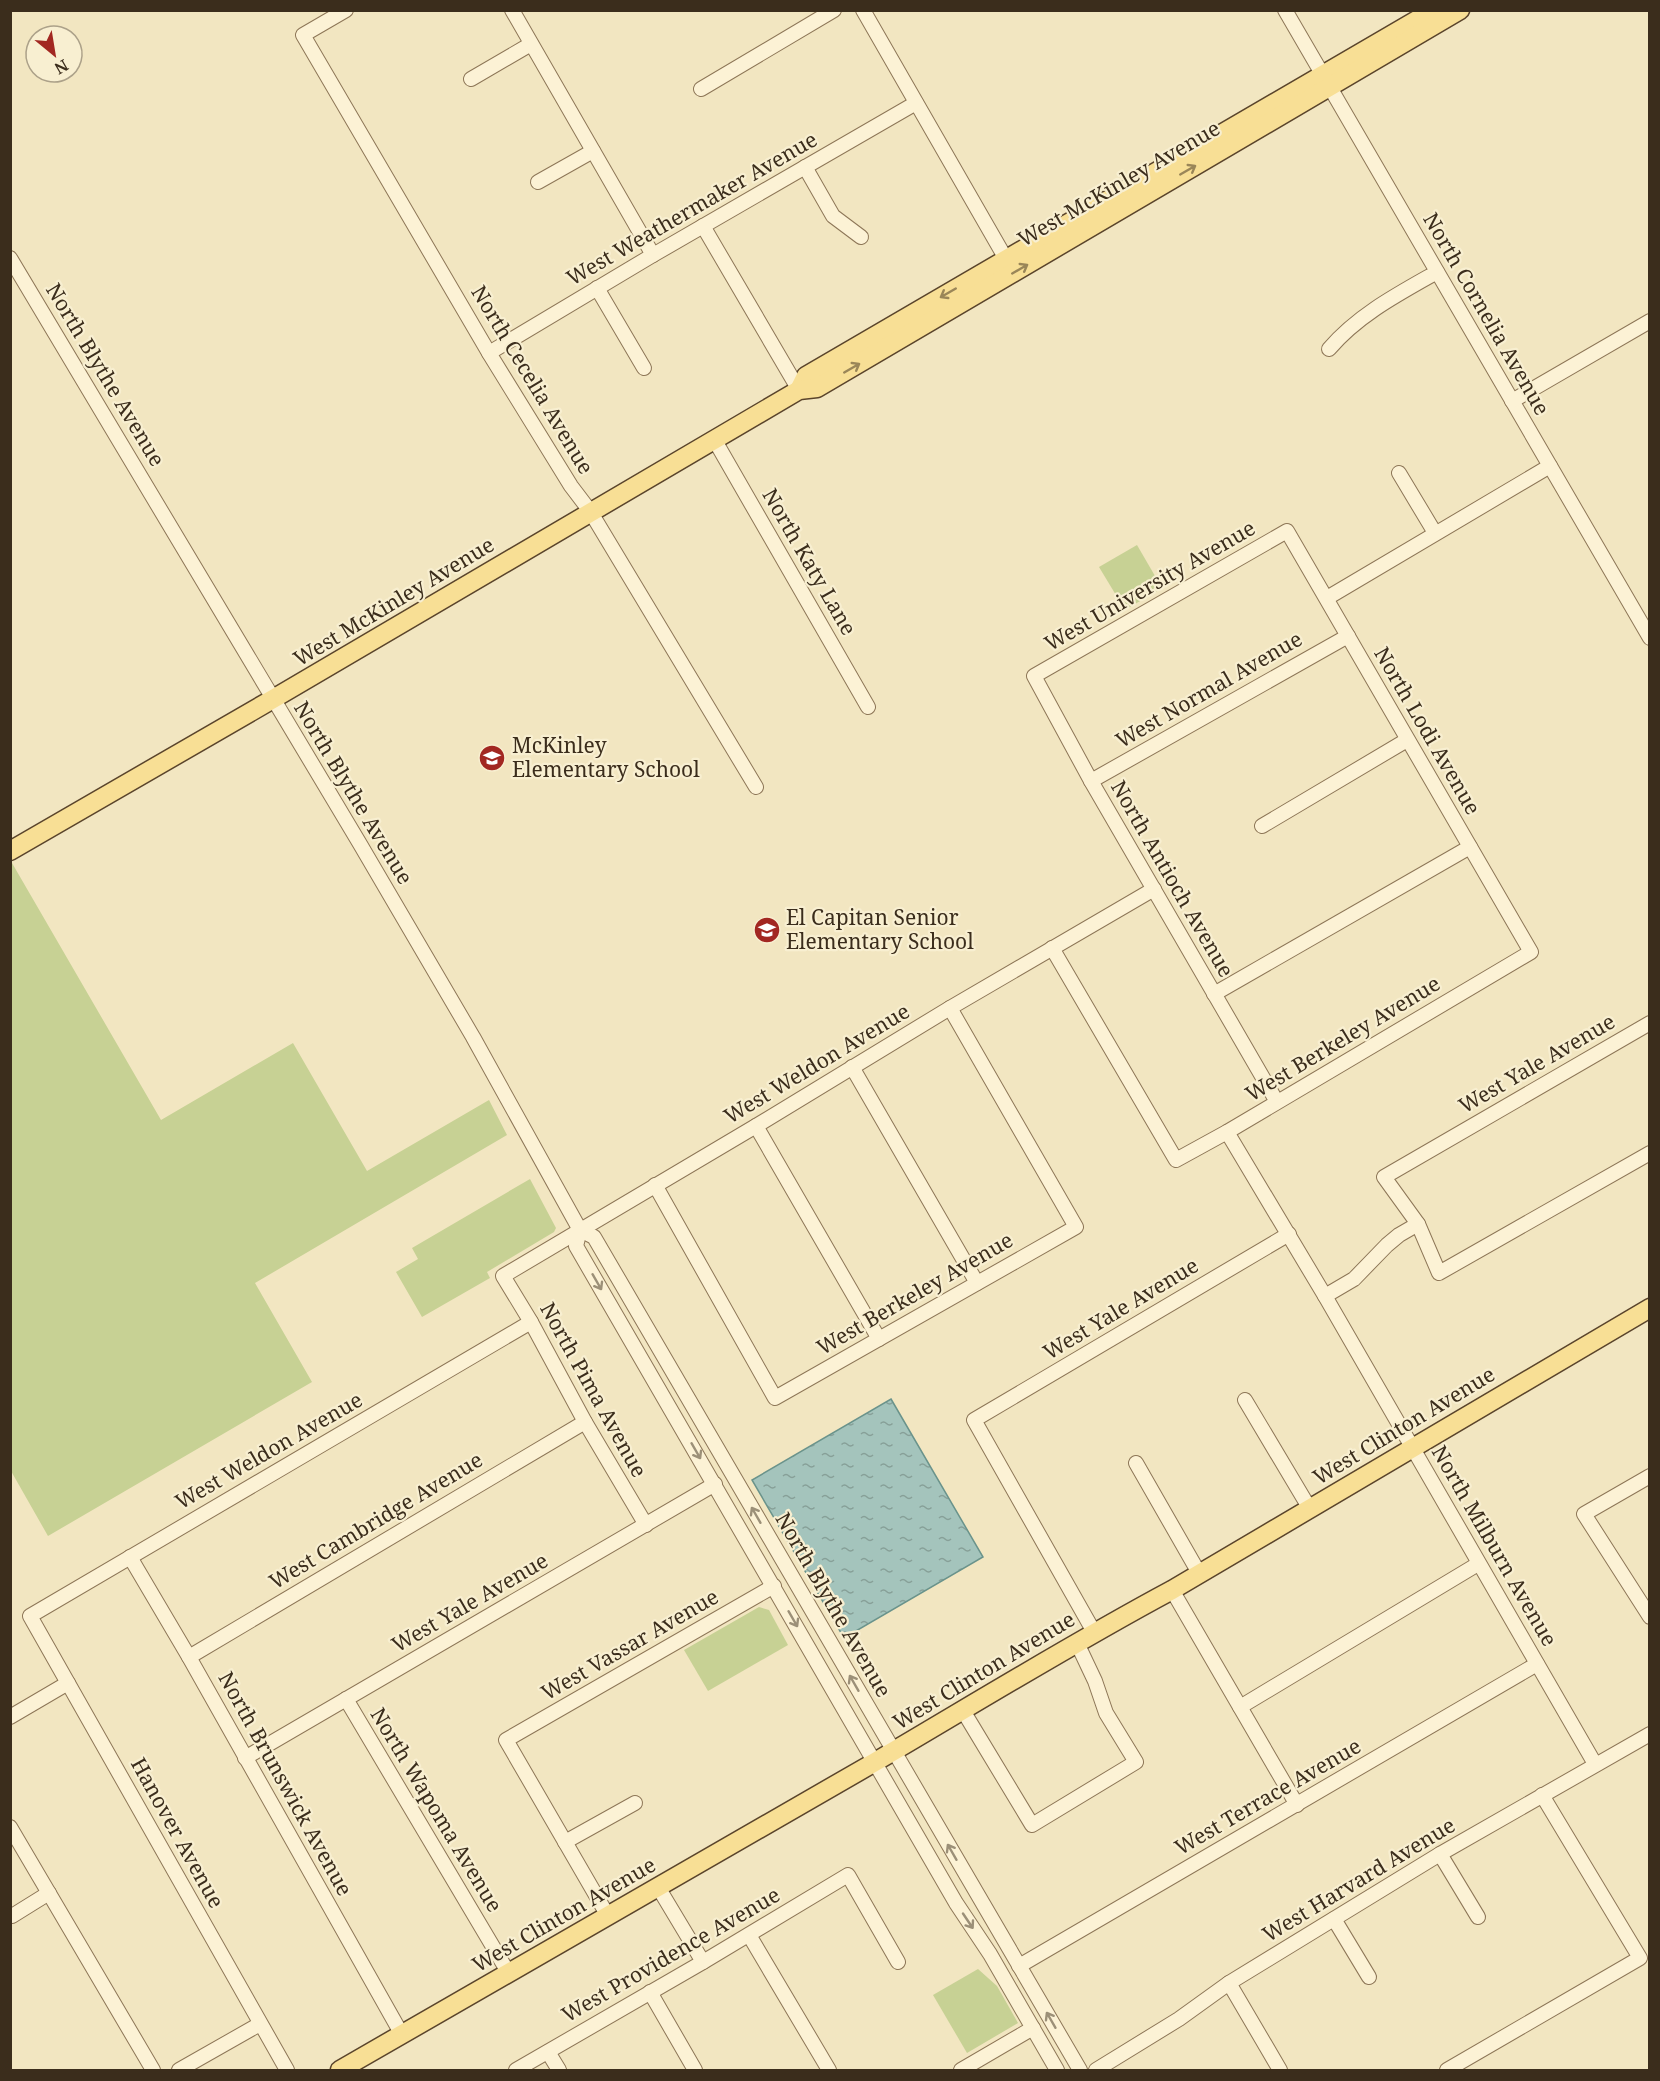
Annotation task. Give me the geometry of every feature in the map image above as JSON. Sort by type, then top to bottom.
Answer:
[{"type":"main road","name":"West McKinley Avenue","points":[[10,851],[799,390],[817,388],[1326,81],[1434,10]]},
{"type":"main road","name":"West McKinley Avenue","points":[[799,390],[806,376],[1006,259],[1326,81],[1460,10]]},
{"type":"main road","name":"West Clinton Avenue","points":[[340,2070],[875,1762],[1094,1632],[1172,1590],[1650,1308]]},
{"type":"street","name":"North Cecelia Avenue","points":[[346,10],[303,35],[489,353],[571,486],[590,511],[756,787]]},
{"type":"street","points":[[512,10],[653,255]]},
{"type":"street","points":[[701,89],[834,10]]},
{"type":"street","points":[[862,10],[1006,259]]},
{"type":"street","name":"North Cornelia Avenue","points":[[1285,10],[1650,638]]},
{"type":"street","points":[[471,79],[531,44]]},
{"type":"street","name":"West Weathermaker Avenue","points":[[489,353],[916,103]]},
{"type":"street","points":[[538,182],[593,151]]},
{"type":"street","points":[[805,167],[834,216],[861,237]]},
{"type":"street","points":[[703,226],[799,390]]},
{"type":"street","name":"North Blythe Avenue","points":[[10,258],[360,844],[580,1230],[594,1237],[1080,2070]]},
{"type":"street","points":[[1329,349],[1353,325],[1377,307],[1437,272]]},
{"type":"street","points":[[597,288],[644,368]]},
{"type":"street","points":[[1512,401],[1650,321]]},
{"type":"street","name":"North Katy Lane","points":[[714,439],[868,707]]},
{"type":"street","points":[[1327,598],[1550,466]]},
{"type":"street","points":[[1399,473],[1435,533]]},
{"type":"street","name":"North Lodi Avenue","points":[[1287,531],[1531,952]]},
{"type":"street","name":"West University Avenue","points":[[1034,676],[1287,531]]},
{"type":"street","name":"West Normal Avenue","points":[[1091,781],[1348,636]]},
{"type":"street","name":"North Antioch Avenue","points":[[1034,676],[1091,781],[1277,1101]]},
{"type":"street","points":[[1262,826],[1407,740]]},
{"type":"street","points":[[1214,994],[1470,847]]},
{"type":"street","name":"West Weldon Avenue","points":[[503,1276],[950,1008],[1154,889]]},
{"type":"street","name":"West Berkeley Avenue","points":[[1052,948],[1176,1160],[1531,952]]},
{"type":"street","name":"West Berkeley Avenue","points":[[656,1185],[776,1398],[1076,1227],[950,1008]]},
{"type":"street","name":"West Yale Avenue","points":[[1418,1224],[1384,1177],[1650,1023]]},
{"type":"street","points":[[852,1067],[977,1282]]},
{"type":"street","points":[[756,1126],[879,1339]]},
{"type":"street","name":"North Milburn Avenue","points":[[1227,1132],[1289,1234],[1595,1764]]},
{"type":"street","points":[[1325,1296],[1354,1279],[1387,1245],[1418,1224],[1439,1273],[1650,1153]]},
{"type":"street","name":"North Blythe Avenue","points":[[580,1230],[576,1246],[956,1903],[990,1954],[1057,2070]]},
{"type":"street","name":"West Yale Avenue","points":[[1094,1632],[974,1420],[1289,1234]]},
{"type":"street","name":"North Pima Avenue","points":[[503,1276],[646,1525]]},
{"type":"street","name":"West Weldon Avenue","points":[[30,1616],[531,1322]]},
{"type":"street","points":[[1245,1401],[1310,1509]]},
{"type":"street","name":"West Cambridge Avenue","points":[[189,1657],[585,1422]]},
{"type":"street","points":[[1137,1463],[1199,1573]]},
{"type":"street","points":[[1649,1614],[1584,1514],[1650,1476]]},
{"type":"street","name":"West Yale Avenue","points":[[245,1758],[715,1484]]},
{"type":"street","name":"North Brunswick Avenue","points":[[130,1557],[402,2033]]},
{"type":"street","points":[[1240,1707],[1478,1564]]},
{"type":"street","name":"West Vassar Avenue","points":[[565,1842],[506,1740],[774,1586]]},
{"type":"street","points":[[1172,1590],[1297,1804]]},
{"type":"street","name":"Hanover Avenue","points":[[30,1616],[287,2070]]},
{"type":"street","points":[[962,1709],[1032,1825],[1136,1762],[1106,1713],[1095,1681],[1077,1643]]},
{"type":"street","name":"West Terrace Avenue","points":[[1019,1966],[1537,1664]]},
{"type":"street","points":[[10,1717],[68,1683]]},
{"type":"street","name":"North Wapoma Avenue","points":[[346,1699],[508,1972]]},
{"type":"street","name":"West Harvard Avenue","points":[[1096,2070],[1179,2019],[1229,1983],[1440,1854],[1649,1734]]},
{"type":"street","points":[[1447,2070],[1640,1959],[1542,1795]]},
{"type":"street","points":[[608,1917],[565,1842],[635,1803]]},
{"type":"street","points":[[10,1827],[153,2070]]},
{"type":"street","points":[[1440,1854],[1478,1917]]},
{"type":"street","name":"West Providence Avenue","points":[[516,2070],[848,1875],[898,1962]]},
{"type":"street","points":[[658,1887],[703,1962]]},
{"type":"street","points":[[12,1916],[50,1893]]},
{"type":"street","points":[[1334,1919],[1369,1977]]},
{"type":"street","points":[[749,1935],[829,2070]]},
{"type":"street","points":[[1229,1983],[1280,2070]]},
{"type":"street","points":[[650,1992],[695,2070]]},
{"type":"street","points":[[179,2070],[260,2024]]},
{"type":"street","points":[[961,2070],[1033,2028]]},
{"type":"street","points":[[548,2052],[559,2070]]},
{"type":"green space","points":[[1137,545],[1162,588],[1125,610],[1099,567]]},
{"type":"green space","points":[[12,863],[161,1120],[293,1043],[367,1171],[489,1100],[507,1135],[255,1283],[312,1382],[48,1536],[11,1471]]},
{"type":"green space","points":[[530,1179],[556,1228],[554,1232],[487,1272],[490,1278],[422,1317],[396,1272],[418,1259],[412,1248]]},
{"type":"green space","points":[[759,1607],[769,1610],[788,1645],[708,1691],[684,1650]]},
{"type":"green space","points":[[978,1969],[997,1986],[1018,2023],[967,2053],[933,1995]]},
{"type":"water","points":[[891,1399],[983,1557],[844,1638],[752,1480]]},
{"type":"place","name":"McKinley Elementary School","points":[[492,758]]},
{"type":"place","name":"El Capitan Senior Elementary School","points":[[767,930]]}]
